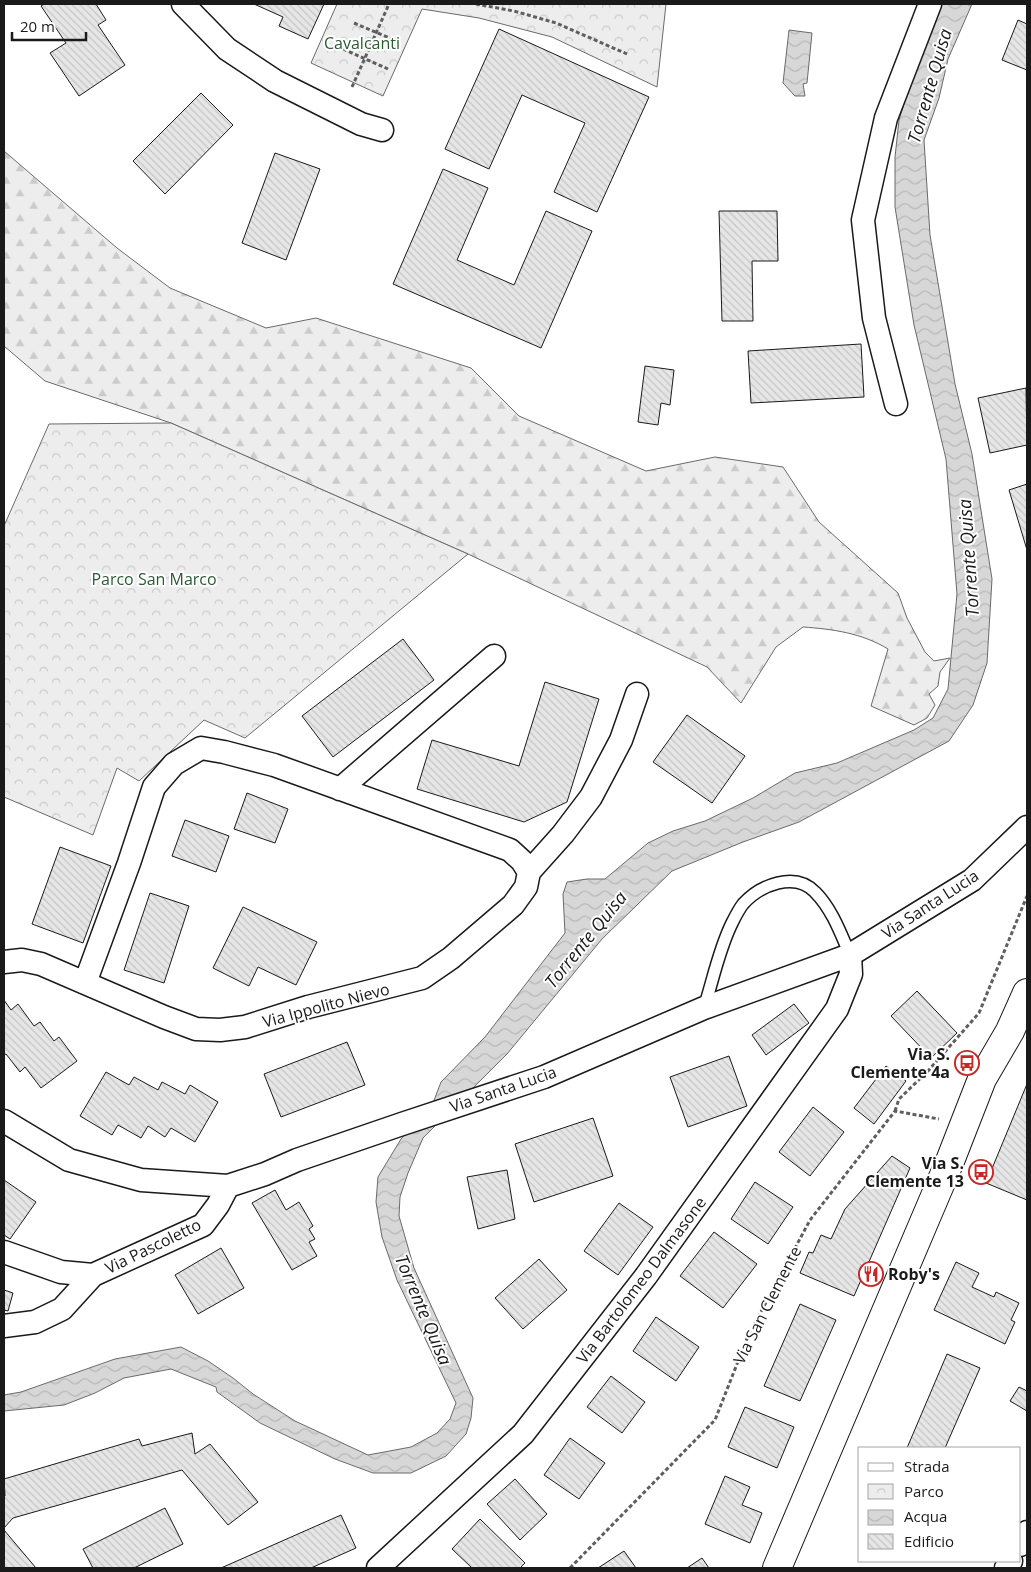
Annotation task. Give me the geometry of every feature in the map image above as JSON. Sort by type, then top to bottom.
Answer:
[{"type":"street","points":[[183,4],[227,49],[275,81],[361,124],[382,130]]},
{"type":"street","points":[[896,404],[874,318],[863,220],[886,118],[930,4]]},
{"type":"street","points":[[340,789],[494,656]]},
{"type":"street","name":"Via Ippolito Nievo","points":[[4,962],[22,960],[41,964],[196,1029],[220,1030],[245,1027],[308,1008],[422,978],[451,958],[513,905],[526,887],[529,872],[563,834],[592,797],[621,740],[637,694]]},
{"type":"street","points":[[85,983],[129,863],[154,787],[174,764],[202,748],[274,765],[510,850],[522,861],[529,872]]},
{"type":"street","name":"Via Santa Lucia","points":[[228,1186],[265,1174],[298,1160],[544,1077],[704,1008],[850,955],[972,880],[1027,826]]},
{"type":"street","name":"Via Bartolomeo Dalmasone","points":[[378,1568],[523,1434],[646,1276],[837,1009],[851,974],[850,955]]},
{"type":"street","points":[[777,1568],[950,1161],[982,1079],[1019,1027],[1027,993]]},
{"type":"street","points":[[4,1121],[69,1160],[141,1180],[228,1186]]},
{"type":"street","name":"Via Pascoletto","points":[[4,1252],[61,1272],[94,1275],[203,1225],[218,1206],[228,1186]]},
{"type":"street","points":[[4,1326],[35,1322],[62,1309],[94,1275]]},
{"type":"street","points":[[1021,1543],[1027,1532]]},
{"type":"lane","points":[[704,1008],[731,924],[743,904],[756,892],[771,885],[786,881],[802,883],[814,891],[834,919],[850,955]]},
{"type":"path","points":[[352,87],[388,4]]},
{"type":"path","points":[[476,4],[514,11],[556,23],[627,54]]},
{"type":"path","points":[[354,23],[399,42]]},
{"type":"path","points":[[343,49],[388,69]]},
{"type":"path","name":"Via San Clemente","points":[[570,1568],[715,1420],[748,1336],[810,1220],[895,1111],[899,1099],[980,1013],[1027,896]]},
{"type":"path","points":[[895,1111],[964,1123]]},
{"type":"green space","name":"Cavalcanti","points":[[337,4],[666,4],[657,87],[552,37],[479,18],[422,9],[383,96],[311,63]]},
{"type":"green space","points":[[4,151],[117,248],[170,288],[266,328],[316,318],[471,368],[519,416],[646,471],[715,457],[783,467],[819,522],[898,593],[907,618],[925,652],[934,661],[950,658],[940,672],[938,686],[929,694],[935,705],[927,718],[914,725],[871,706],[888,649],[868,639],[847,633],[803,627],[776,647],[741,703],[707,667],[468,554],[171,423],[45,381],[4,346]]},
{"type":"green space","name":"Parco San Marco","points":[[171,423],[468,554],[245,738],[204,720],[139,781],[117,768],[93,835],[4,797],[4,526],[49,424]]},
{"type":"water","name":"Torrente Quisa","points":[[935,4],[972,4],[948,59],[939,98],[924,140],[930,235],[955,384],[972,454],[992,579],[987,663],[973,705],[949,741],[799,822],[672,871],[602,939],[507,1054],[423,1138],[400,1197],[399,1216],[414,1268],[473,1398],[471,1418],[466,1434],[446,1456],[411,1473],[373,1473],[335,1459],[260,1423],[217,1392],[216,1387],[171,1369],[124,1378],[95,1393],[64,1405],[4,1411],[4,1395],[21,1392],[115,1359],[181,1347],[208,1361],[253,1394],[295,1421],[368,1455],[411,1447],[437,1433],[450,1419],[456,1403],[397,1280],[382,1237],[376,1202],[378,1177],[401,1139],[433,1103],[441,1082],[485,1037],[565,933],[563,894],[567,882],[605,879],[648,843],[673,831],[705,821],[753,798],[795,773],[837,763],[914,730],[933,718],[948,689],[957,594],[946,459],[914,325],[895,207],[895,157],[899,120]]},
{"type":"water","points":[[789,30],[812,33],[807,83],[803,84],[805,96],[795,96],[783,83]]},
{"type":"building","points":[[44,4],[96,4],[106,20],[98,25],[125,65],[79,96],[50,53],[66,43],[41,6]]},
{"type":"building","points":[[254,4],[324,4],[308,39],[279,26],[283,17]]},
{"type":"building","points":[[1018,20],[1027,24],[1027,70],[1002,60]]},
{"type":"building","points":[[499,29],[649,97],[597,212],[554,192],[585,123],[522,95],[489,169],[445,149]]},
{"type":"building","points":[[201,93],[233,125],[165,194],[133,161]]},
{"type":"building","points":[[275,153],[320,169],[286,260],[242,243]]},
{"type":"building","points":[[443,169],[488,188],[457,260],[514,285],[546,211],[592,231],[541,348],[393,284]]},
{"type":"building","points":[[719,211],[777,211],[778,261],[752,261],[753,321],[722,321]]},
{"type":"building","points":[[861,344],[864,397],[751,403],[748,351]]},
{"type":"building","points":[[645,366],[674,370],[670,405],[661,403],[658,425],[638,422]]},
{"type":"building","points":[[1026,388],[1027,445],[990,453],[978,398]]},
{"type":"building","points":[[1027,484],[1027,550],[1009,490]]},
{"type":"building","points":[[403,639],[434,680],[333,757],[302,716]]},
{"type":"building","points":[[545,682],[599,699],[567,802],[524,822],[417,789],[432,740],[519,766]]},
{"type":"building","points":[[687,715],[745,756],[712,803],[653,762]]},
{"type":"building","points":[[247,793],[288,809],[275,843],[234,829]]},
{"type":"building","points":[[185,820],[229,836],[216,872],[172,856]]},
{"type":"building","points":[[60,847],[111,866],[83,943],[32,924]]},
{"type":"building","points":[[150,893],[189,906],[164,983],[124,970]]},
{"type":"building","points":[[243,907],[317,942],[296,985],[258,967],[249,986],[213,968]]},
{"type":"building","points":[[917,991],[957,1033],[931,1058],[891,1016]]},
{"type":"building","points":[[4,1000],[11,1010],[18,1004],[34,1026],[40,1022],[54,1041],[59,1037],[77,1061],[41,1088],[25,1067],[20,1072],[6,1054],[4,1055]]},
{"type":"building","points":[[794,1004],[809,1023],[766,1055],[752,1035]]},
{"type":"building","points":[[347,1042],[365,1085],[281,1117],[264,1074]]},
{"type":"building","points":[[729,1056],[747,1106],[688,1127],[670,1077]]},
{"type":"building","points":[[886,1066],[906,1081],[874,1124],[854,1108]]},
{"type":"building","points":[[106,1072],[129,1085],[134,1077],[158,1090],[162,1082],[185,1094],[190,1085],[218,1102],[195,1142],[171,1128],[165,1137],[148,1126],[141,1138],[118,1125],[112,1135],[80,1116]]},
{"type":"building","points":[[1027,1084],[1027,1200],[986,1183]]},
{"type":"building","points":[[813,1107],[844,1132],[810,1176],[779,1152]]},
{"type":"building","points":[[593,1118],[613,1176],[534,1202],[515,1144]]},
{"type":"building","points":[[892,1156],[910,1168],[854,1296],[800,1273],[809,1252],[813,1253],[821,1235],[831,1239],[845,1209]]},
{"type":"building","points":[[507,1170],[515,1219],[478,1229],[467,1177]]},
{"type":"building","points":[[4,1180],[36,1202],[10,1239],[4,1235]]},
{"type":"building","points":[[755,1182],[793,1207],[768,1244],[731,1219]]},
{"type":"building","points":[[275,1190],[286,1210],[299,1202],[313,1226],[309,1229],[315,1239],[309,1242],[317,1256],[292,1270],[252,1203]]},
{"type":"building","points":[[619,1203],[653,1227],[618,1275],[584,1251]]},
{"type":"building","points":[[714,1232],[757,1264],[723,1308],[680,1276]]},
{"type":"building","points":[[221,1248],[244,1288],[198,1314],[175,1275]]},
{"type":"building","points":[[539,1259],[567,1290],[523,1329],[495,1298]]},
{"type":"building","points":[[956,1262],[979,1273],[972,1287],[994,1297],[996,1292],[1019,1303],[1011,1320],[1015,1322],[1005,1344],[934,1310]]},
{"type":"building","points":[[4,1290],[13,1293],[8,1311],[4,1310]]},
{"type":"building","points":[[800,1304],[836,1320],[800,1401],[764,1386]]},
{"type":"building","points":[[656,1317],[699,1347],[676,1381],[633,1351]]},
{"type":"building","points":[[947,1354],[980,1368],[945,1447],[907,1447]]},
{"type":"building","points":[[611,1376],[645,1402],[622,1433],[587,1407]]},
{"type":"building","points":[[1019,1387],[1027,1391],[1027,1411],[1010,1401]]},
{"type":"building","points":[[745,1407],[794,1427],[777,1468],[728,1447]]},
{"type":"building","points":[[192,1433],[195,1454],[210,1444],[258,1502],[228,1525],[182,1470],[13,1518],[4,1528],[4,1479],[139,1439],[142,1446]]},
{"type":"building","points":[[570,1438],[605,1463],[579,1499],[544,1475]]},
{"type":"building","points":[[725,1476],[750,1487],[742,1505],[762,1513],[750,1543],[705,1524]]},
{"type":"building","points":[[515,1479],[547,1514],[520,1540],[487,1504]]},
{"type":"building","points":[[165,1508],[183,1544],[134,1568],[93,1568],[83,1549]]},
{"type":"building","points":[[341,1515],[356,1548],[311,1568],[221,1568]]},
{"type":"building","points":[[480,1519],[525,1563],[520,1568],[472,1568],[452,1549]]},
{"type":"building","points":[[4,1530],[36,1568],[4,1568]]},
{"type":"building","points":[[624,1551],[636,1568],[598,1568]]},
{"type":"building","points":[[702,1558],[709,1568],[687,1568]]},
{"type":"place","name":"Via S. Clemente 4a","points":[[967,1063]]},
{"type":"place","name":"Via S. Clemente 13","points":[[981,1172]]},
{"type":"place","name":"Roby's","points":[[871,1274]]}]
